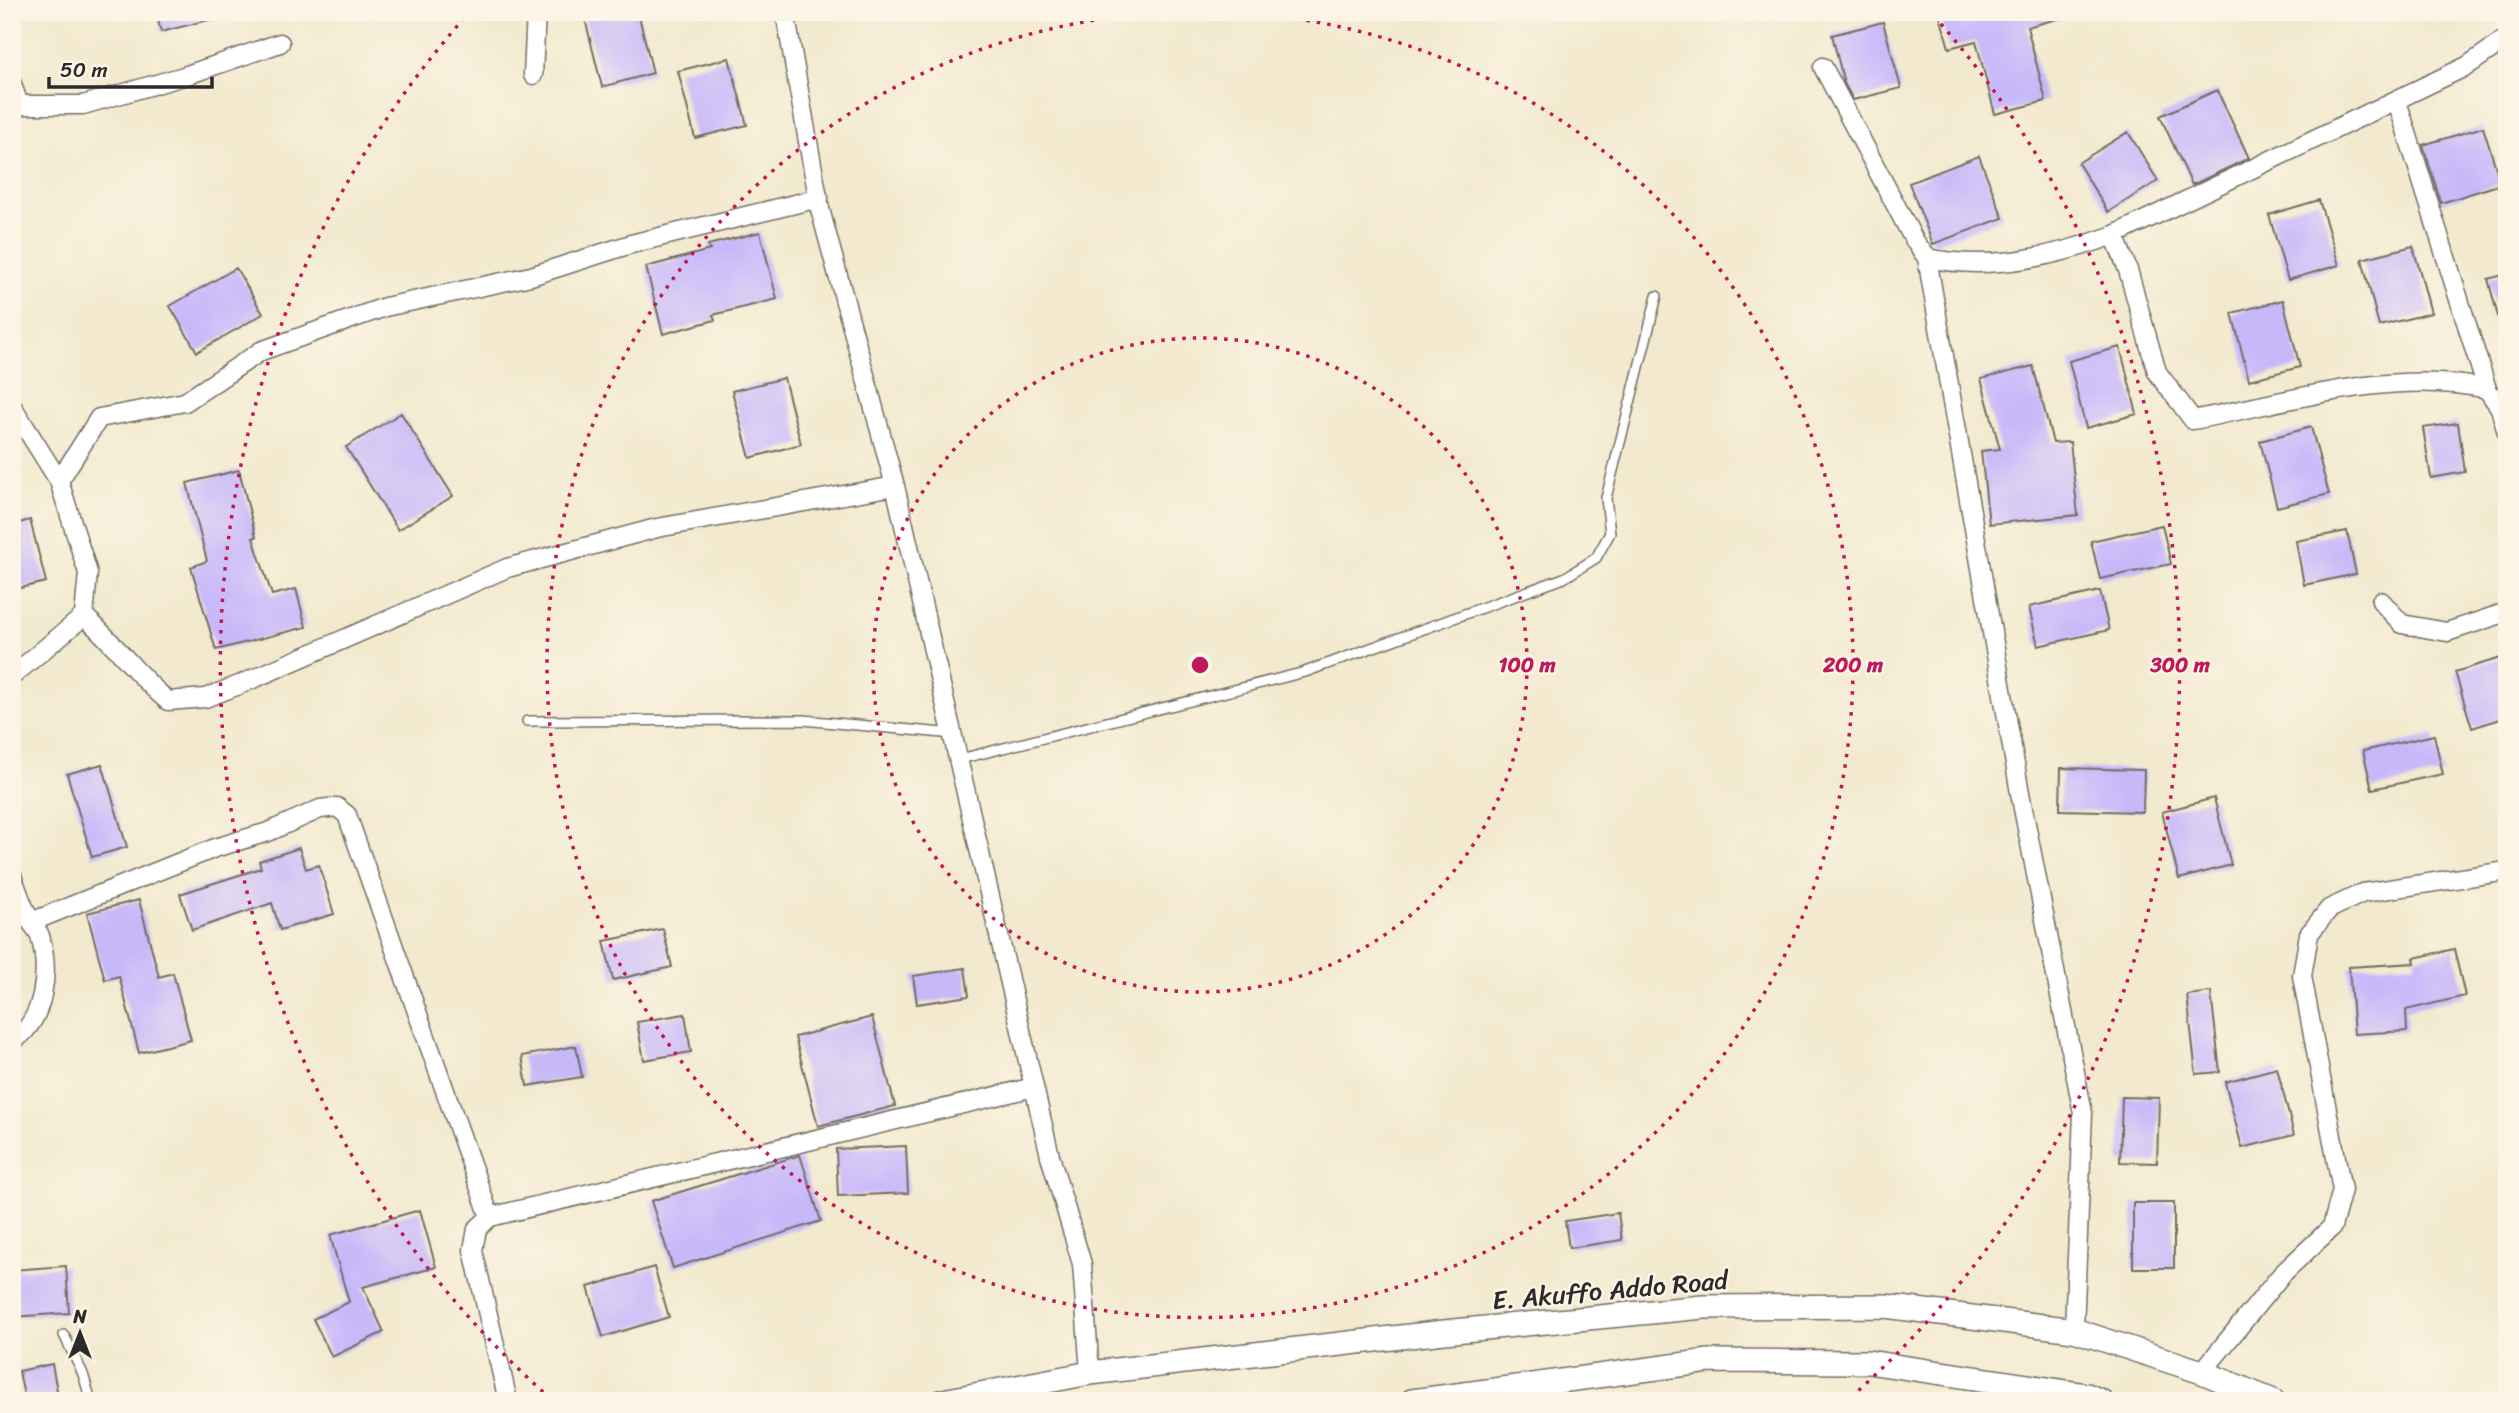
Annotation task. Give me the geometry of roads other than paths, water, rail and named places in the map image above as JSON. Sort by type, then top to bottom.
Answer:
[{"type":"main road","name":"E. Akuffo Addo Road","points":[[943,1401],[1090,1373],[1444,1332],[1703,1307],[1885,1306],[2074,1330],[2202,1372],[2273,1401]]},
{"type":"main road","points":[[1412,1401],[1709,1362],[1868,1362],[2087,1395],[2101,1401]]},
{"type":"street","points":[[534,75],[536,12]]},
{"type":"street","points":[[785,12],[819,198],[895,486],[1034,1087],[1082,1264],[1090,1373]]},
{"type":"street","points":[[1927,258],[1951,263],[2032,260],[2065,253],[2114,235],[2467,66],[2507,38]]},
{"type":"street","points":[[12,85],[15,107],[83,105],[184,76],[280,43]]},
{"type":"street","points":[[1823,67],[1914,240],[1927,258],[2020,793],[2083,1113],[2074,1330]]},
{"type":"street","points":[[2397,101],[2487,389],[2500,408],[2507,433]]},
{"type":"street","points":[[59,481],[99,418],[185,402],[261,351],[294,338],[385,307],[531,276],[631,244],[819,198]]},
{"type":"street","points":[[2114,235],[2128,270],[2157,372],[2193,420],[2381,383],[2453,382],[2487,389]]},
{"type":"street","points":[[12,406],[59,481],[88,573],[84,616],[12,676]]},
{"type":"street","points":[[84,616],[105,635],[139,678],[168,701],[205,698],[364,633],[507,568],[657,528],[895,486]]},
{"type":"street","points":[[2381,600],[2402,624],[2447,632],[2507,612]]},
{"type":"street","points":[[31,922],[215,848],[268,832],[320,808],[337,807],[347,815],[490,1217]]},
{"type":"street","points":[[2202,1372],[2282,1275],[2332,1227],[2342,1190],[2302,976],[2309,933],[2329,909],[2364,893],[2507,871]]},
{"type":"street","points":[[12,876],[31,922],[39,932],[44,953],[43,985],[38,1013],[20,1036],[12,1041]]},
{"type":"street","points":[[508,1401],[473,1250],[477,1229],[490,1217],[1034,1087]]},
{"type":"lane","points":[[960,759],[1305,672],[1564,578],[1595,558],[1610,533],[1606,498],[1657,296]]},
{"type":"lane","points":[[527,721],[803,720],[954,734]]},
{"type":"lane","points":[[64,1335],[83,1374],[91,1401]]}]
